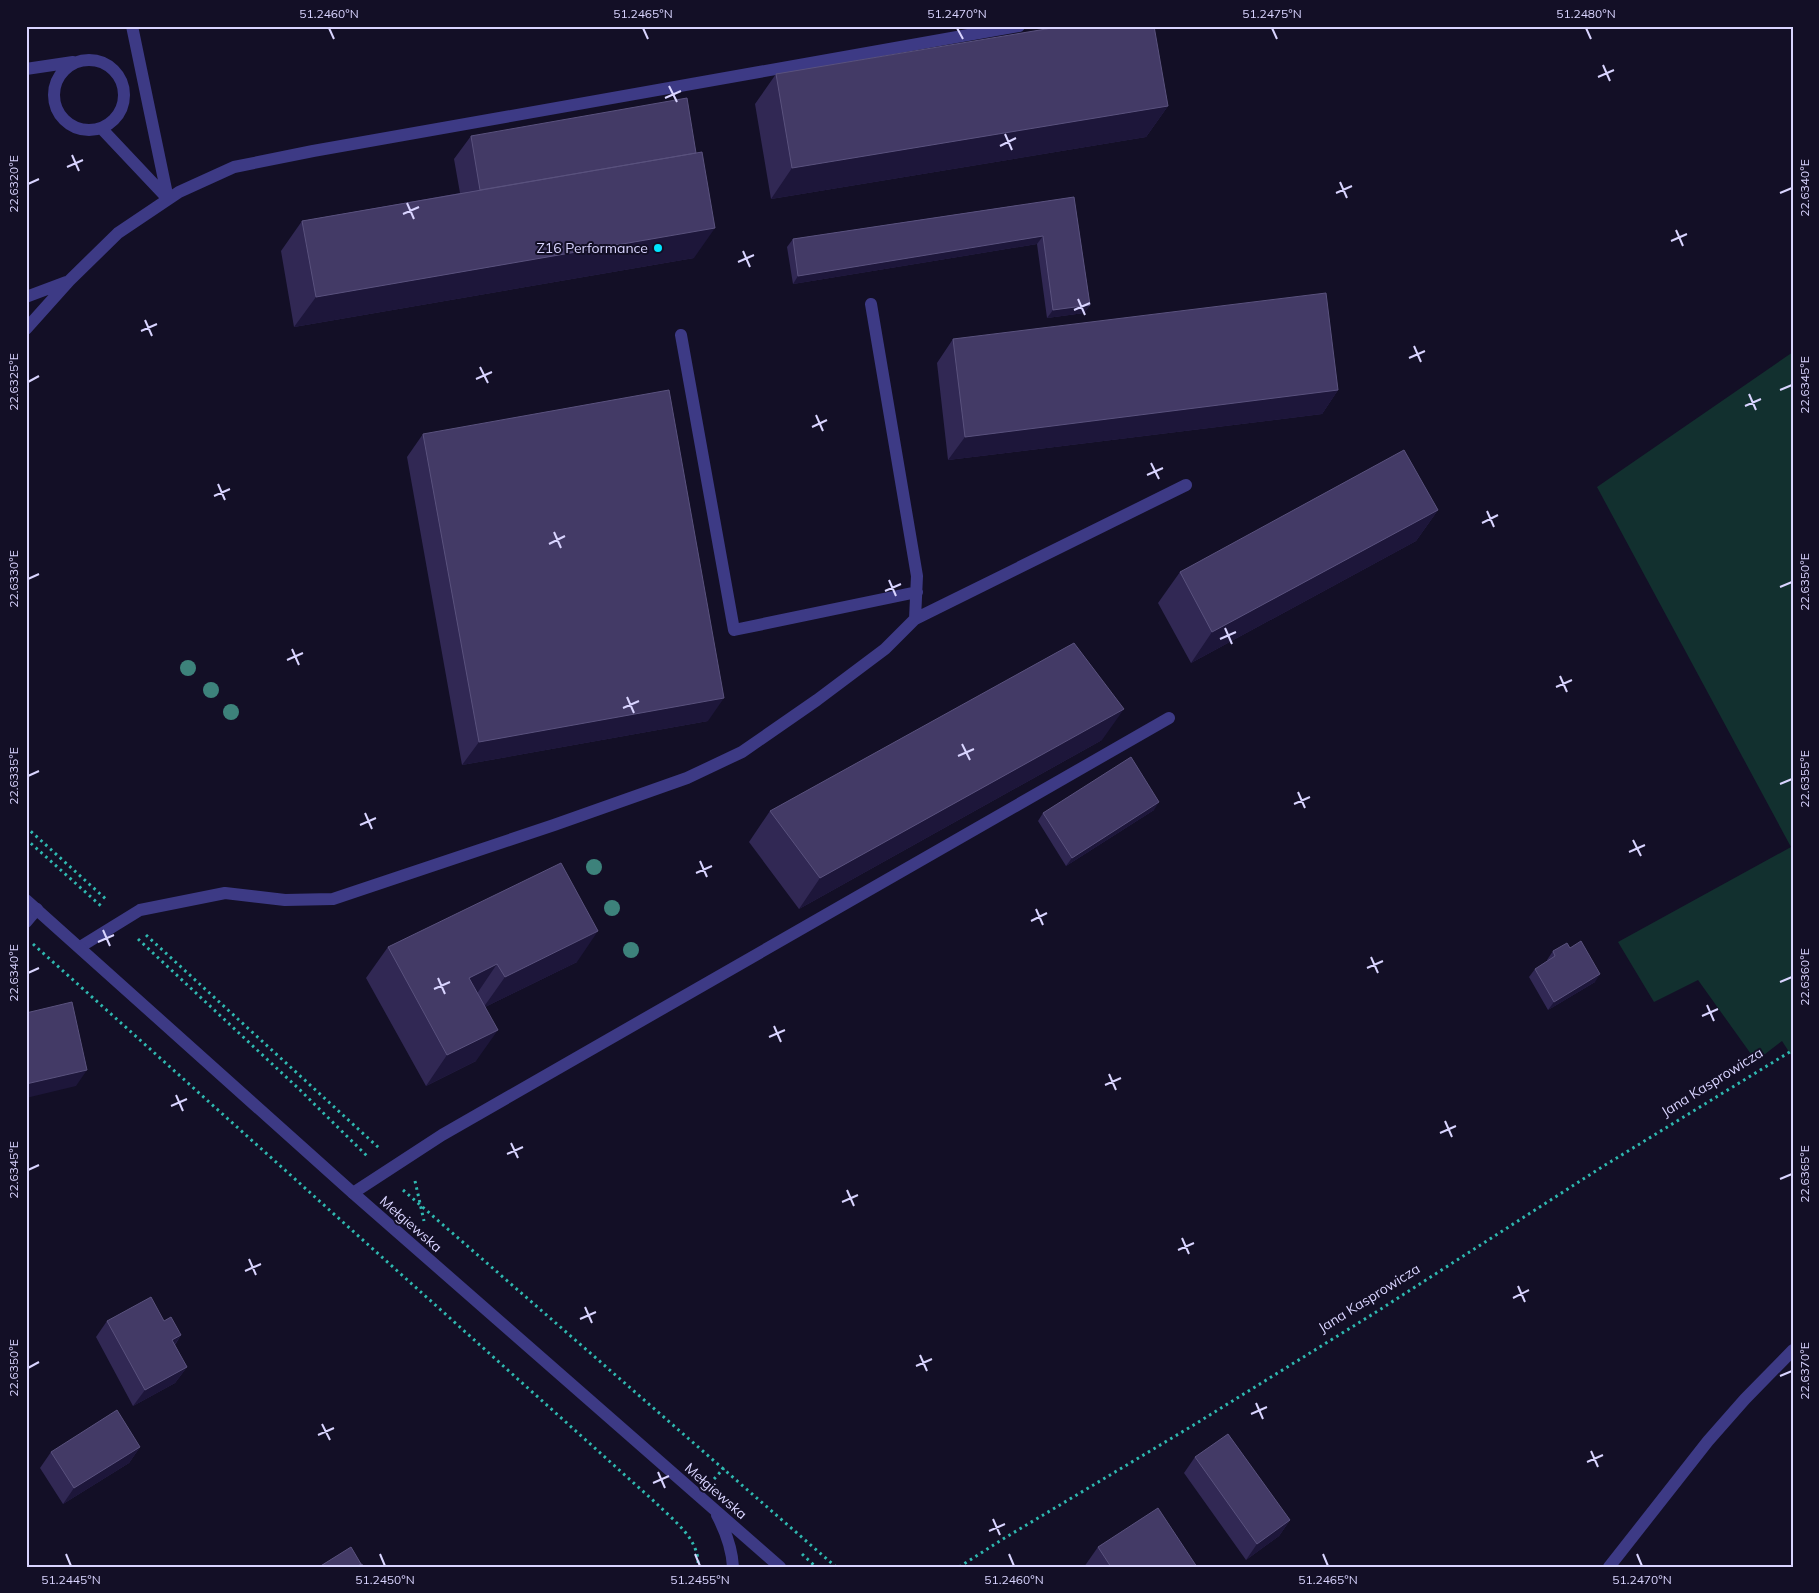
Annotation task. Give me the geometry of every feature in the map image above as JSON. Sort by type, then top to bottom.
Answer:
[{"type":"street","points":[[132,26],[168,199]]},
{"type":"street","points":[[26,329],[69,281],[118,233],[179,192],[234,168],[313,151],[1019,26]]},
{"type":"street","points":[[26,69],[82,60],[93,60],[105,63],[114,70],[121,80],[124,91],[123,103],[111,122],[100,128],[89,130],[78,128],[68,123],[60,115],[56,104],[54,93],[56,82],[62,72],[70,65],[82,60]]},
{"type":"street","points":[[100,128],[168,199]]},
{"type":"street","points":[[26,297],[69,281]]},
{"type":"street","points":[[871,304],[917,576],[915,618]]},
{"type":"street","points":[[681,335],[734,630],[916,592]]},
{"type":"street","points":[[80,947],[140,910],[225,892],[286,900],[333,899],[687,778],[742,752],[817,700],[885,649],[915,618],[1186,485]]},
{"type":"street","points":[[353,1193],[442,1135],[1168,718]]},
{"type":"street","name":"Mełgiewska","points":[[26,900],[353,1193],[780,1567]]},
{"type":"street","points":[[26,922],[37,909]]},
{"type":"street","points":[[1609,1567],[1708,1441],[1745,1399],[1793,1350]]},
{"type":"street","points":[[712,1506],[726,1531],[732,1553],[733,1567]]},
{"type":"path","points":[[26,827],[300,1089],[384,1173],[836,1567]]},
{"type":"path","points":[[26,839],[124,921],[415,1180]]},
{"type":"path","points":[[26,938],[656,1503],[686,1532],[697,1550],[698,1567]]},
{"type":"path","name":"Jana Kasprowicza","points":[[959,1567],[1373,1314],[1602,1167],[1793,1050]]},
{"type":"green space","points":[[1793,352],[1793,1058],[1782,1041],[1756,1061],[1698,980],[1654,1002],[1618,942],[1791,847],[1597,487]]},
{"type":"building","points":[[1064,26],[1154,26],[1168,106],[792,168],[776,74]]},
{"type":"building","points":[[687,98],[696,153],[480,190],[471,136]]},
{"type":"building","points":[[702,152],[715,228],[316,297],[302,221]]},
{"type":"building","points":[[1074,197],[1090,305],[1053,310],[1043,236],[798,276],[793,239]]},
{"type":"building","points":[[1326,293],[1338,390],[965,437],[953,339]]},
{"type":"building","points":[[669,390],[724,698],[479,742],[423,434]]},
{"type":"building","points":[[1404,450],[1438,510],[1212,632],[1180,572]]},
{"type":"building","points":[[1074,643],[1124,709],[820,878],[770,811]]},
{"type":"building","points":[[1131,757],[1159,802],[1072,858],[1043,813]]},
{"type":"building","points":[[561,863],[598,931],[505,977],[497,964],[469,978],[498,1030],[447,1055],[388,947]]},
{"type":"building","points":[[1581,941],[1600,974],[1554,1002],[1535,969],[1555,956],[1553,951],[1567,943],[1570,948]]},
{"type":"building","points":[[72,1002],[87,1070],[26,1084],[26,1013]]},
{"type":"building","points":[[151,1297],[164,1321],[171,1317],[181,1335],[172,1340],[187,1367],[145,1390],[107,1321]]},
{"type":"building","points":[[117,1410],[140,1447],[74,1488],[51,1452]]},
{"type":"building","points":[[1228,1434],[1290,1520],[1257,1544],[1195,1457]]},
{"type":"building","points":[[1158,1508],[1197,1567],[1111,1567],[1098,1547]]},
{"type":"building","points":[[351,1547],[361,1564],[356,1567],[319,1567]]},
{"type":"place","name":"Z16 Performance","points":[[658,248]]}]
